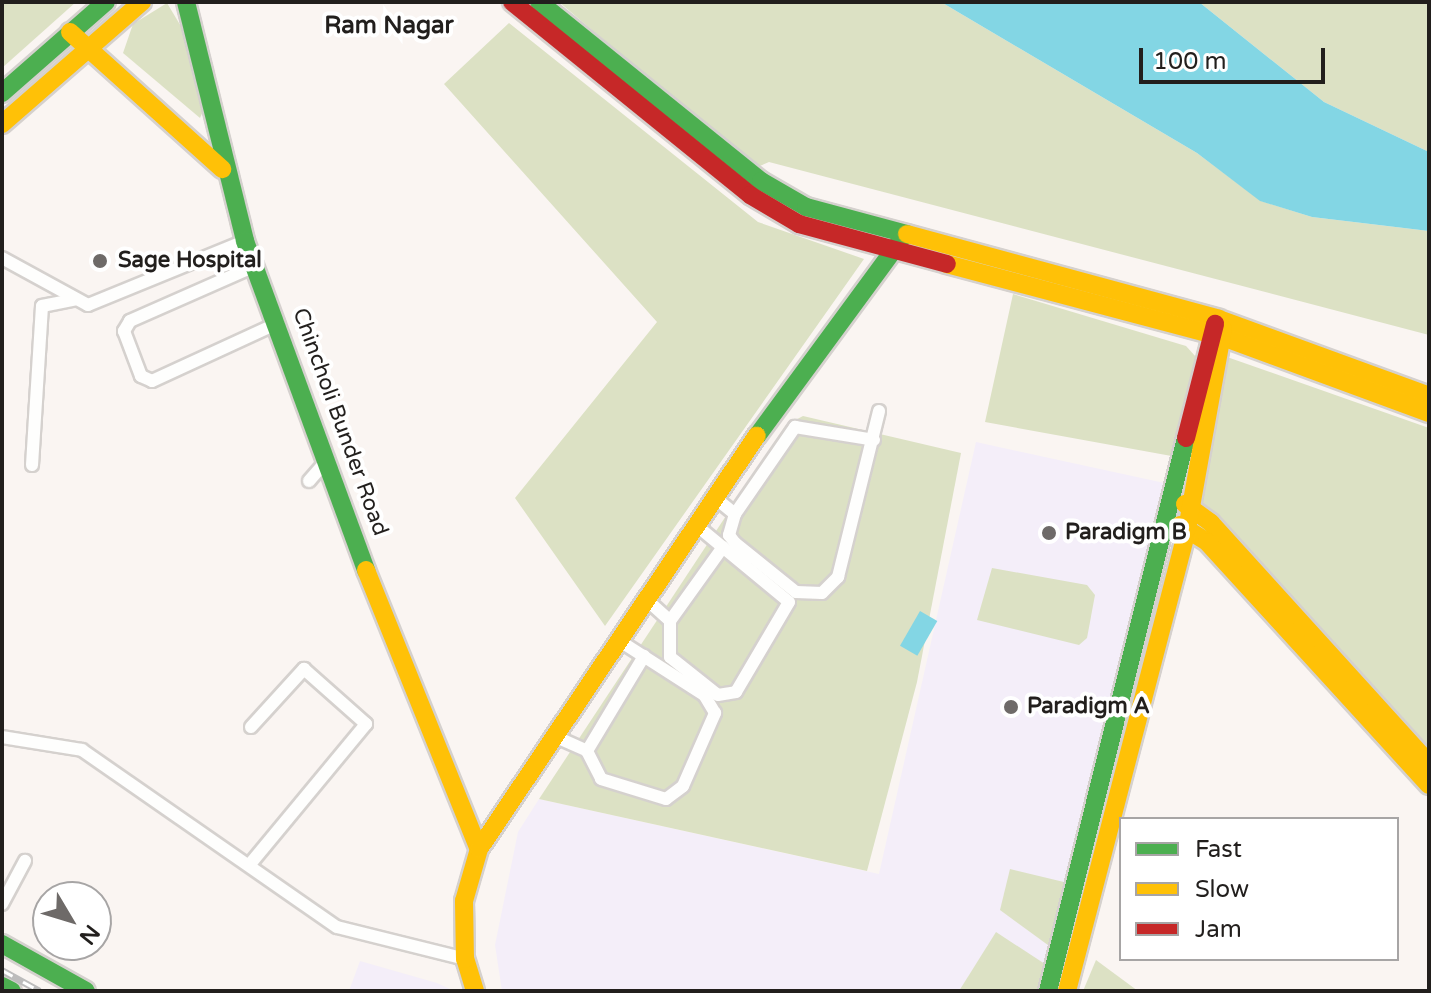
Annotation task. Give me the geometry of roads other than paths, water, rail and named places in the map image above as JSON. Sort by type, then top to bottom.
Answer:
[{"type":"street","points":[[2,93],[106,2]]},
{"type":"street","points":[[2,124],[142,2]]},
{"type":"street","name":"Chincholi Bunder Road","points":[[186,2],[222,169],[245,241],[257,265],[407,680],[479,849]]},
{"type":"street","points":[[512,2],[774,211],[900,242],[1218,330],[1429,396]]},
{"type":"street","points":[[539,2],[783,196],[900,242]]},
{"type":"street","points":[[70,32],[86,51],[222,169]]},
{"type":"street","points":[[32,465],[42,306],[74,300],[88,305],[245,241]]},
{"type":"street","points":[[475,991],[465,959],[464,901],[479,849],[714,497],[900,242]]},
{"type":"street","points":[[2,258],[63,286],[74,300]]},
{"type":"street","points":[[257,265],[130,321],[124,331],[141,376],[152,381],[278,323]]},
{"type":"street","points":[[1218,330],[1429,413]]},
{"type":"street","points":[[1067,991],[1091,876],[1184,504],[1218,330]]},
{"type":"street","points":[[874,440],[795,427],[735,514],[729,535],[796,592],[822,593],[838,577],[874,440],[879,411]]},
{"type":"street","points":[[309,481],[328,459]]},
{"type":"street","points":[[714,497],[735,514]]},
{"type":"street","points":[[1184,504],[1429,763]]},
{"type":"street","points":[[696,525],[723,547],[789,602],[736,692],[718,695],[670,657],[670,621],[723,547]]},
{"type":"street","points":[[1179,525],[1429,785]]},
{"type":"street","points":[[647,600],[670,621]]},
{"type":"street","points":[[554,736],[587,751],[601,779],[666,799],[683,786],[715,713],[704,695],[620,641]]},
{"type":"street","points":[[587,751],[644,656]]},
{"type":"street","points":[[251,727],[304,669],[366,724],[251,863]]},
{"type":"street","points":[[2,737],[82,750],[251,863],[337,927],[465,959]]},
{"type":"street","points":[[2,904],[25,861]]},
{"type":"street","points":[[1048,991],[1091,876]]},
{"type":"street","points":[[2,944],[77,989]]},
{"type":"street","points":[[2,986],[12,991]]},
{"type":"water","points":[[941,2],[1199,2],[1324,102],[1429,152],[1429,231],[1312,217],[1260,201],[1197,153]]},
{"type":"water","points":[[920,611],[937,621],[917,656],[900,646]]},
{"type":"railway","points":[[2,970],[40,991]]},
{"type":"place","name":"Sage Hospital","points":[[100,261]]},
{"type":"place","name":"Paradigm B","points":[[1049,533]]},
{"type":"place","name":"Paradigm A","points":[[1011,707]]},
{"type":"district","name":"Ram Nagar","points":[[389,26]]}]
